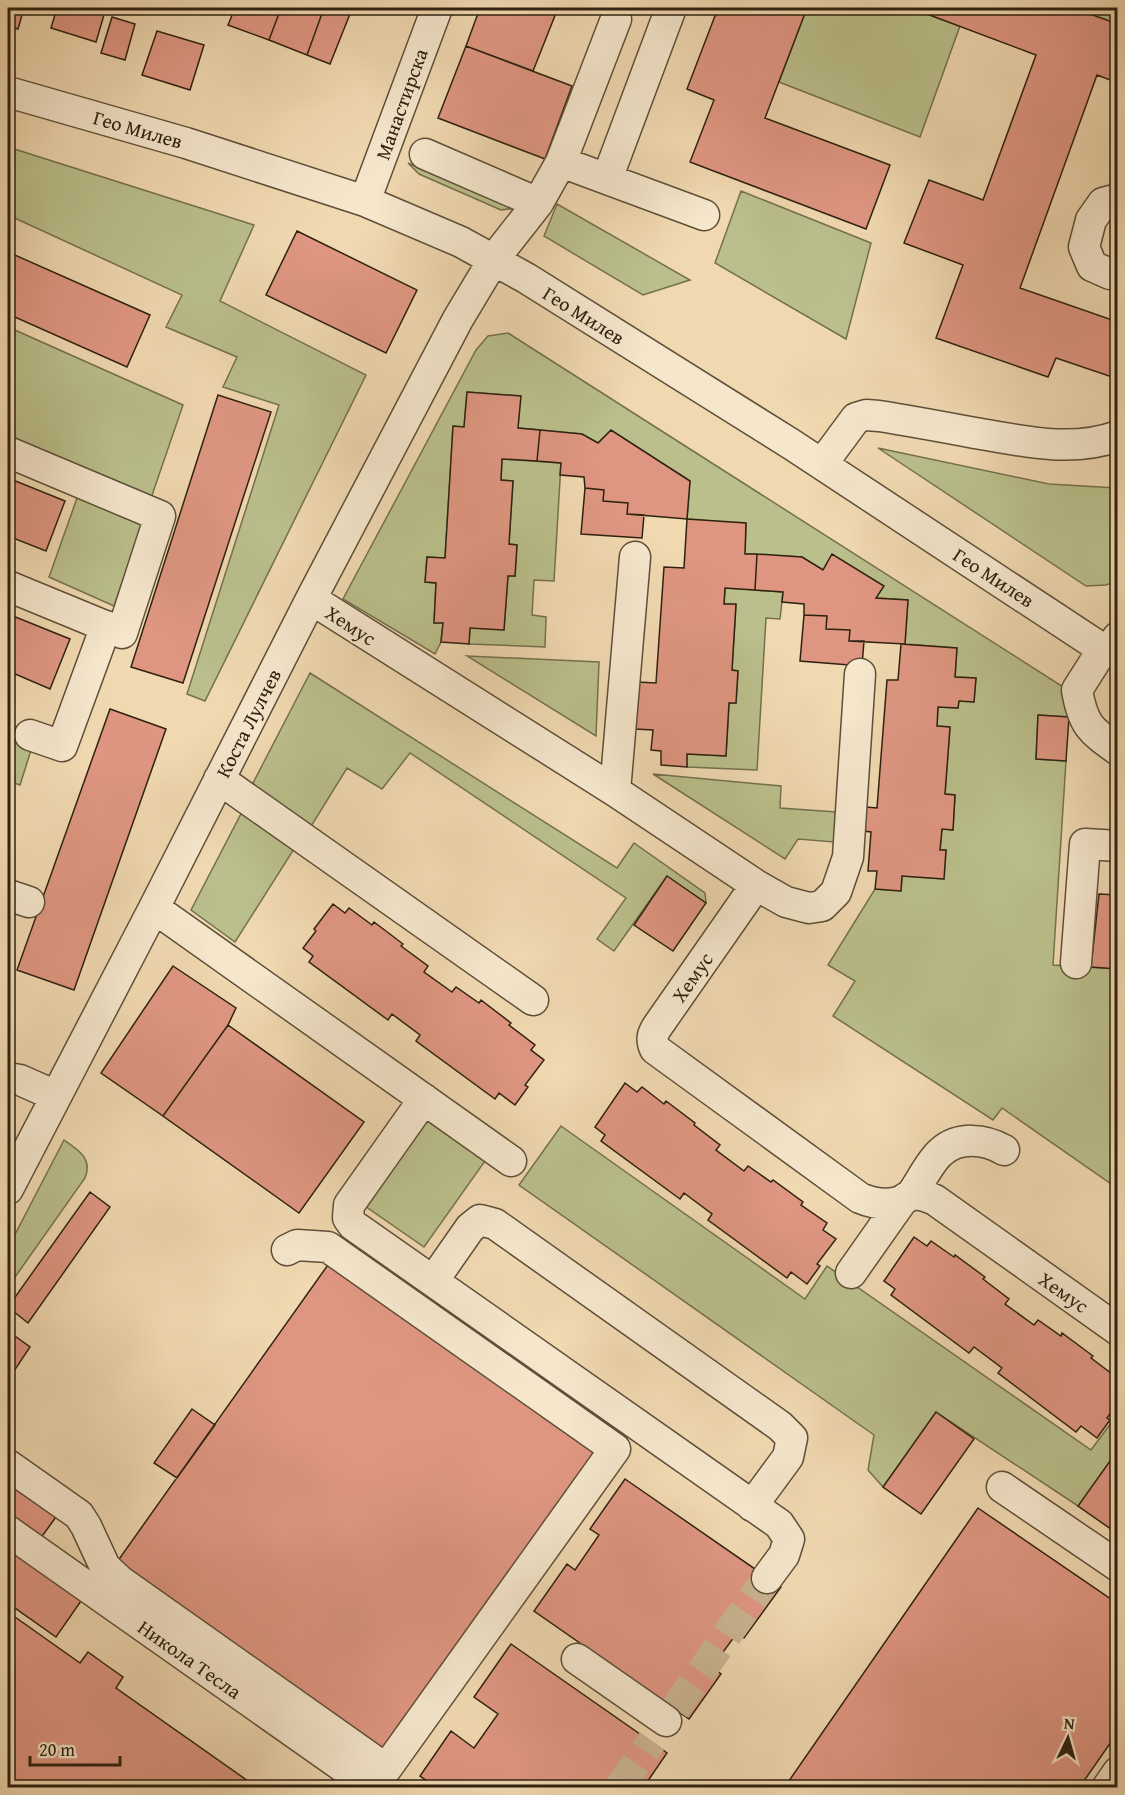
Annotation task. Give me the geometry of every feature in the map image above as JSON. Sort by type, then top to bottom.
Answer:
[{"type":"street","name":"Манастирска","points":[[365,201],[438,8]]},
{"type":"street","points":[[607,179],[670,8]]},
{"type":"street","name":"Коста Лулчев","points":[[8,1189],[311,599],[458,319],[494,259],[538,203],[561,162],[611,32],[650,62]]},
{"type":"street","name":"Гео Милев","points":[[8,92],[186,143],[365,201],[461,242],[494,259],[1109,646]]},
{"type":"street","points":[[425,154],[538,203]]},
{"type":"street","points":[[561,162],[704,215]]},
{"type":"street","points":[[1118,199],[1103,202],[1091,220],[1084,247],[1092,266],[1110,274],[1118,273]]},
{"type":"street","points":[[822,464],[856,418],[866,415],[1040,444],[1071,445],[1101,442],[1118,436]]},
{"type":"street","points":[[8,452],[160,516],[122,633],[8,586]]},
{"type":"street","points":[[609,786],[635,557]]},
{"type":"street","name":"Хемус","points":[[311,599],[609,786],[756,885],[652,1035],[654,1049],[860,1198],[873,1203],[922,1195],[935,1200],[1118,1330]]},
{"type":"street","points":[[30,735],[62,746],[106,626]]},
{"type":"street","points":[[1109,646],[1077,690],[1081,710],[1092,732],[1118,750]]},
{"type":"street","points":[[756,885],[786,902],[810,908],[822,906],[836,892],[848,857],[860,674]]},
{"type":"street","points":[[609,786],[611,696]]},
{"type":"street","points":[[219,779],[533,1000]]},
{"type":"street","points":[[1076,963],[1085,844],[1118,846]]},
{"type":"street","points":[[154,908],[511,1161]]},
{"type":"street","points":[[8,1078],[20,1080],[56,1096]]},
{"type":"street","points":[[424,1099],[349,1205],[348,1218],[353,1225],[779,1524],[789,1539],[784,1555],[767,1578]]},
{"type":"street","points":[[851,1273],[940,1153],[953,1144],[972,1141],[992,1143],[1004,1150]]},
{"type":"street","points":[[433,1281],[470,1228],[480,1220],[495,1224],[780,1426],[792,1438],[788,1457],[752,1506]]},
{"type":"street","points":[[8,1465],[79,1515],[105,1567],[120,1581],[386,1769],[615,1449],[328,1247],[297,1245],[287,1250]]},
{"type":"street","points":[[395,1788],[647,1432]]},
{"type":"street","points":[[1002,1487],[1118,1566]]},
{"type":"street","name":"Никола Тесла","points":[[8,1531],[373,1788]]},
{"type":"street","points":[[576,1659],[664,1724]]},
{"type":"street","points":[[1107,1788],[1118,1772]]},
{"type":"green space","points":[[807,8],[911,8],[960,26],[920,137],[779,82]]},
{"type":"green space","points":[[1073,8],[1117,8],[1117,24]]},
{"type":"green space","points":[[8,147],[254,225],[220,301],[366,375],[205,701],[187,694],[279,405],[223,387],[237,357],[166,327],[182,295],[8,215]]},
{"type":"green space","points":[[408,163],[517,208],[501,210],[419,174]]},
{"type":"green space","points":[[741,191],[871,243],[846,339],[715,263]]},
{"type":"green space","points":[[557,204],[690,280],[643,295],[544,236]]},
{"type":"green space","points":[[8,327],[183,405],[114,606],[49,577],[87,470],[8,436]]},
{"type":"green space","points":[[508,333],[1071,692],[1069,717],[1038,715],[1036,759],[1066,761],[1053,965],[1117,969],[1117,1188],[1002,1108],[993,1120],[833,1016],[855,981],[828,965],[875,889],[901,891],[902,876],[944,879],[946,850],[940,850],[942,829],[953,830],[955,795],[945,794],[950,727],[937,726],[938,707],[958,708],[959,701],[974,702],[976,678],[955,677],[957,648],[905,644],[908,600],[876,598],[883,586],[832,555],[823,570],[802,557],[745,554],[746,524],[687,519],[690,481],[611,431],[598,443],[582,434],[518,428],[520,396],[467,392],[464,427],[453,426],[445,558],[427,557],[425,582],[436,583],[434,623],[443,623],[441,642],[435,654],[343,599],[476,350],[488,336]]},
{"type":"green space","points":[[878,448],[1049,484],[1117,488],[1117,581],[1106,585],[1086,586]]},
{"type":"green space","points":[[502,459],[561,463],[554,581],[534,580],[532,615],[546,617],[545,647],[469,644],[470,628],[504,630],[508,576],[515,576],[517,545],[509,544],[513,481],[501,480]]},
{"type":"green space","points":[[725,588],[783,592],[780,619],[766,618],[757,770],[687,767],[687,754],[726,756],[729,703],[736,703],[738,671],[732,670],[736,605],[724,604]]},
{"type":"green space","points":[[467,656],[599,662],[596,736]]},
{"type":"green space","points":[[310,673],[617,868],[634,843],[705,893],[706,903],[667,876],[614,951],[597,939],[626,898],[410,753],[382,789],[347,768],[310,828],[252,785]]},
{"type":"green space","points":[[8,739],[32,747],[20,785],[8,781]]},
{"type":"green space","points":[[653,774],[781,786],[780,808],[836,812],[834,842],[798,839],[785,859]]},
{"type":"green space","points":[[243,810],[294,849],[235,942],[191,910]]},
{"type":"green space","points":[[426,1120],[485,1161],[424,1247],[365,1206]]},
{"type":"green space","points":[[561,1126],[805,1299],[827,1266],[1091,1450],[1117,1415],[1117,1467],[1078,1506],[936,1412],[883,1487],[868,1470],[874,1435],[519,1185]]},
{"type":"green space","points":[[64,1140],[79,1151],[86,1160],[85,1178],[8,1287],[8,1248]]},
{"type":"building","points":[[8,8],[24,8],[18,29],[8,26]]},
{"type":"building","points":[[57,8],[106,8],[96,42],[51,28]]},
{"type":"building","points":[[235,8],[281,8],[269,40],[228,25]]},
{"type":"building","points":[[281,8],[324,8],[307,55],[269,40]]},
{"type":"building","points":[[324,8],[334,8],[350,14],[330,64],[307,55]]},
{"type":"building","points":[[338,8],[352,8],[350,14]]},
{"type":"building","points":[[480,8],[558,8],[533,71],[466,46]]},
{"type":"building","points":[[718,8],[807,8],[765,118],[890,165],[866,229],[690,162],[714,100],[687,89]]},
{"type":"building","points":[[911,8],[1073,8],[1118,24],[1118,83],[1097,75],[1020,288],[1118,322],[1118,379],[1056,358],[1048,377],[936,338],[963,265],[904,243],[929,180],[983,200],[1036,55]]},
{"type":"building","points":[[112,17],[135,24],[125,60],[101,53]]},
{"type":"building","points":[[157,31],[204,45],[190,90],[142,75]]},
{"type":"building","points":[[466,46],[572,86],[545,159],[438,118]]},
{"type":"building","points":[[297,231],[417,290],[386,353],[266,295]]},
{"type":"building","points":[[8,252],[150,315],[127,367],[8,314]]},
{"type":"building","points":[[467,392],[521,396],[518,428],[540,430],[537,461],[502,459],[501,480],[513,481],[509,544],[517,545],[515,576],[508,576],[504,630],[470,628],[469,644],[441,642],[443,623],[434,623],[436,583],[425,582],[427,557],[445,558],[453,426],[464,427]]},
{"type":"building","points":[[218,395],[271,412],[183,683],[131,667]]},
{"type":"building","points":[[540,430],[582,434],[598,443],[611,430],[690,481],[687,519],[627,514],[628,503],[603,501],[604,490],[585,488],[584,477],[560,475],[561,463],[537,461]]},
{"type":"building","points":[[8,478],[65,501],[46,551],[8,536]]},
{"type":"building","points":[[585,488],[604,490],[603,501],[628,503],[627,514],[644,515],[642,538],[581,534]]},
{"type":"building","points":[[687,519],[746,523],[745,554],[757,554],[755,590],[725,588],[724,604],[736,604],[732,670],[738,671],[736,703],[729,703],[726,756],[687,754],[687,767],[661,765],[661,751],[651,750],[653,730],[635,729],[638,682],[656,683],[664,567],[684,568]]},
{"type":"building","points":[[757,554],[802,557],[823,570],[832,554],[884,586],[876,598],[908,600],[905,644],[849,641],[850,630],[826,629],[827,616],[804,615],[804,604],[782,602],[783,592],[755,590]]},
{"type":"building","points":[[8,614],[70,639],[50,689],[13,673],[8,686]]},
{"type":"building","points":[[804,615],[827,616],[826,629],[850,630],[849,641],[864,641],[862,666],[800,661]]},
{"type":"building","points":[[901,644],[957,648],[955,677],[976,678],[974,702],[959,701],[958,708],[938,707],[937,726],[950,727],[945,794],[955,795],[953,830],[942,829],[940,850],[946,850],[944,879],[902,876],[901,891],[875,889],[877,871],[868,871],[871,832],[864,831],[866,807],[877,808],[887,680],[898,680]]},
{"type":"building","points":[[110,709],[166,729],[74,990],[17,970]]},
{"type":"building","points":[[1038,715],[1069,717],[1066,761],[1036,759]]},
{"type":"building","points":[[667,876],[706,903],[673,951],[634,925]]},
{"type":"building","points":[[1099,894],[1118,895],[1118,969],[1091,967]]},
{"type":"building","points":[[333,904],[345,913],[349,908],[372,925],[374,922],[428,966],[424,972],[452,992],[456,987],[479,1003],[481,1000],[535,1045],[531,1050],[544,1060],[525,1085],[528,1087],[515,1105],[499,1093],[495,1099],[416,1041],[420,1035],[392,1014],[388,1020],[309,962],[313,956],[303,948]]},
{"type":"building","points":[[173,966],[236,1008],[228,1025],[163,1116],[101,1073]]},
{"type":"building","points":[[228,1025],[364,1122],[299,1213],[163,1116]]},
{"type":"building","points":[[625,1083],[637,1092],[642,1087],[664,1104],[666,1101],[720,1145],[716,1150],[744,1171],[748,1166],[771,1182],[773,1180],[803,1202],[801,1205],[827,1223],[823,1230],[836,1239],[817,1264],[820,1266],[807,1284],[791,1272],[787,1278],[708,1220],[712,1214],[684,1193],[680,1199],[601,1141],[605,1135],[595,1127]]},
{"type":"building","points":[[90,1192],[110,1207],[28,1323],[8,1307]]},
{"type":"building","points":[[914,1237],[927,1246],[931,1241],[954,1257],[955,1255],[985,1277],[983,1279],[1009,1299],[1005,1304],[1034,1325],[1038,1320],[1061,1336],[1062,1333],[1116,1377],[1112,1383],[1118,1387],[1118,1403],[1107,1418],[1110,1420],[1097,1438],[1081,1426],[1076,1432],[998,1373],[1002,1368],[974,1347],[969,1353],[891,1295],[895,1289],[884,1281]]},
{"type":"building","points":[[330,1262],[599,1453],[386,1753],[117,1562]]},
{"type":"building","points":[[8,1331],[30,1347],[8,1380]]},
{"type":"building","points":[[192,1409],[215,1425],[177,1478],[154,1463]]},
{"type":"building","points":[[936,1412],[974,1439],[921,1514],[883,1487]]},
{"type":"building","points":[[1110,1461],[1118,1467],[1118,1534],[1078,1506]]},
{"type":"building","points":[[625,1479],[781,1587],[744,1638],[737,1633],[712,1667],[721,1674],[689,1719],[534,1611],[567,1564],[575,1570],[599,1535],[590,1529]]},
{"type":"building","points":[[8,1484],[56,1517],[40,1539],[8,1516]]},
{"type":"building","points":[[978,1508],[1118,1604],[1118,1732],[1079,1788],[784,1788]]},
{"type":"building","points":[[8,1549],[81,1601],[56,1637],[8,1603]]},
{"type":"building","points":[[8,1612],[80,1663],[88,1652],[123,1677],[116,1688],[258,1788],[8,1788]]},
{"type":"building","points":[[511,1644],[667,1753],[643,1788],[615,1788],[605,1781],[600,1788],[437,1788],[420,1776],[451,1731],[474,1748],[498,1714],[474,1697]]},
{"type":"tunnel","points":[[675,1709],[767,1578]]},
{"type":"tunnel","points":[[619,1788],[652,1741]]}]
